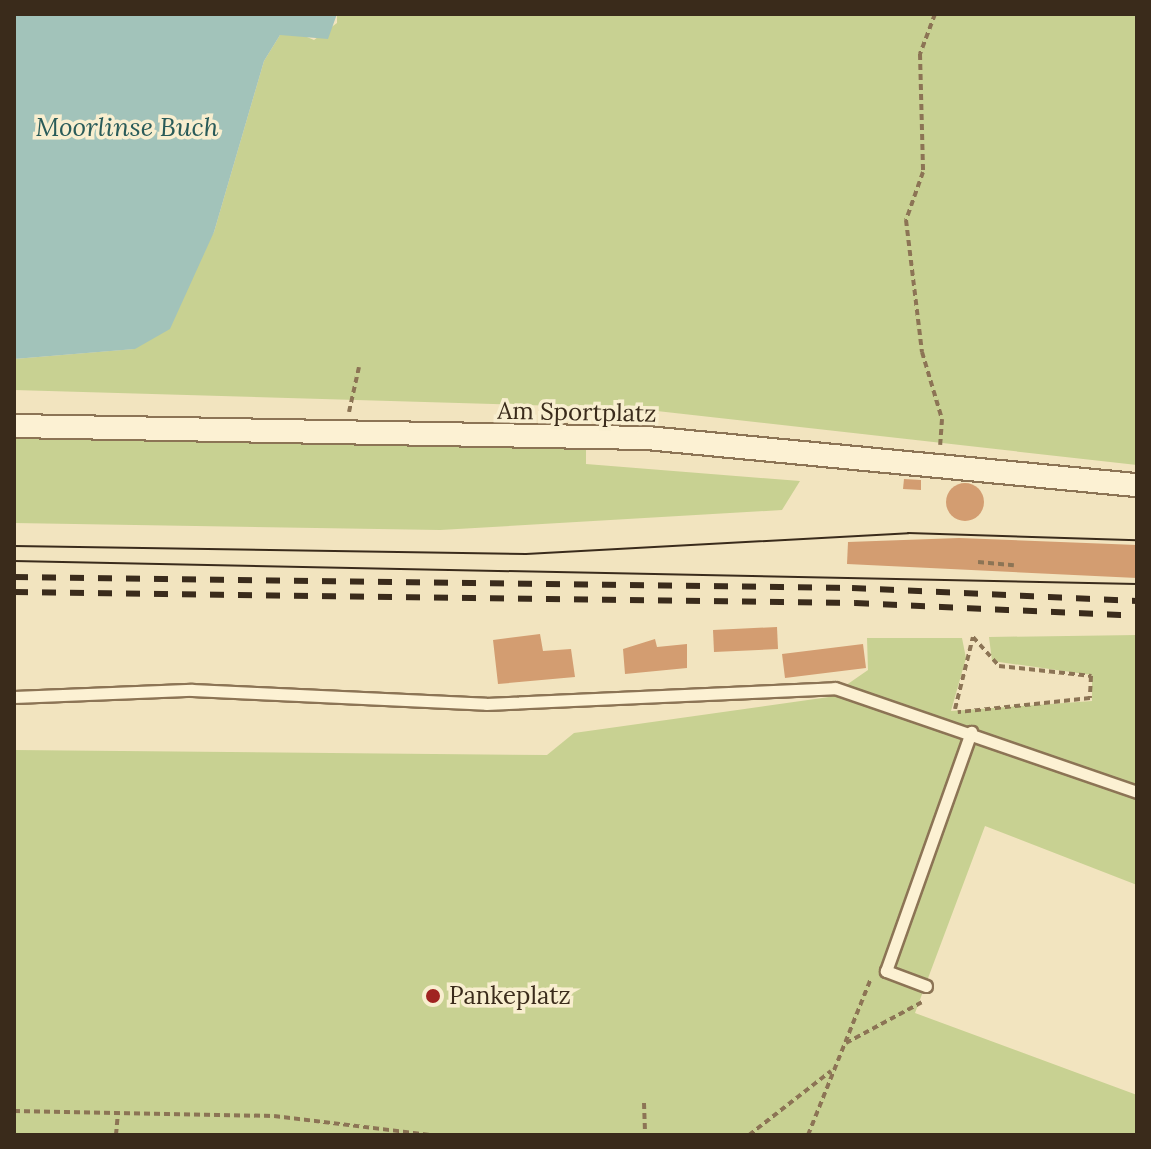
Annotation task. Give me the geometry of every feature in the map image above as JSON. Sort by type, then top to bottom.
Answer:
[{"type":"street","name":"Am Sportplatz","points":[[14,426],[349,435],[647,438],[938,462],[1137,485]]},
{"type":"lane","points":[[14,697],[192,690],[486,704],[835,688],[971,732],[1137,792]]},
{"type":"lane","points":[[926,986],[886,971],[971,732]]},
{"type":"path","points":[[935,14],[920,54],[923,172],[906,220],[922,352],[942,419],[938,462]]},
{"type":"path","points":[[349,435],[349,393],[359,367]]},
{"type":"path","points":[[978,562],[1014,565]]},
{"type":"path","points":[[955,709],[1090,698],[1091,676],[999,666],[973,637],[955,709],[971,732]]},
{"type":"path","points":[[808,1135],[872,975],[886,971]]},
{"type":"path","points":[[843,1044],[926,999]]},
{"type":"path","points":[[749,1135],[833,1069]]},
{"type":"path","points":[[644,1103],[645,1135]]},
{"type":"path","points":[[14,1111],[274,1116],[430,1135]]},
{"type":"path","points":[[116,1135],[118,1114]]},
{"type":"green space","points":[[337,14],[1137,14],[1137,465],[630,408],[14,390],[14,359],[134,349],[214,232],[264,61],[280,35],[293,31],[314,40],[337,23]]},
{"type":"green space","points":[[14,434],[586,447],[586,464],[800,481],[782,510],[440,530],[14,523]]},
{"type":"green space","points":[[1137,635],[1137,885],[985,826],[915,1013],[1137,1095],[1137,1135],[14,1135],[14,750],[547,755],[574,733],[829,697],[868,670],[867,638],[962,638],[966,658],[951,711],[1092,701],[1092,675],[992,661],[989,637]]},
{"type":"water","name":"Moorlinse Buch","points":[[14,14],[337,14],[328,39],[280,35],[264,61],[214,232],[170,329],[135,349],[14,359]]},
{"type":"building","points":[[904,479],[921,480],[921,490],[903,489]]},
{"type":"building","points":[[965,483],[979,488],[984,502],[979,516],[965,521],[951,516],[946,502],[951,488]]},
{"type":"building","points":[[959,538],[1137,545],[1137,578],[847,564],[848,542]]},
{"type":"building","points":[[777,627],[778,649],[714,652],[713,630]]},
{"type":"building","points":[[540,634],[543,651],[571,649],[575,677],[498,684],[493,640]]},
{"type":"building","points":[[655,639],[657,647],[687,644],[687,668],[625,674],[623,649]]},
{"type":"building","points":[[863,644],[866,668],[785,678],[782,654]]},
{"type":"tram line","points":[[14,546],[526,554],[908,533],[1137,540]]},
{"type":"tram line","points":[[14,561],[1137,584]]},
{"type":"railway","points":[[14,577],[852,588],[1137,601]]},
{"type":"railway","points":[[14,592],[855,603],[1137,616]]},
{"type":"place","name":"Pankeplatz","points":[[433,996]]}]
